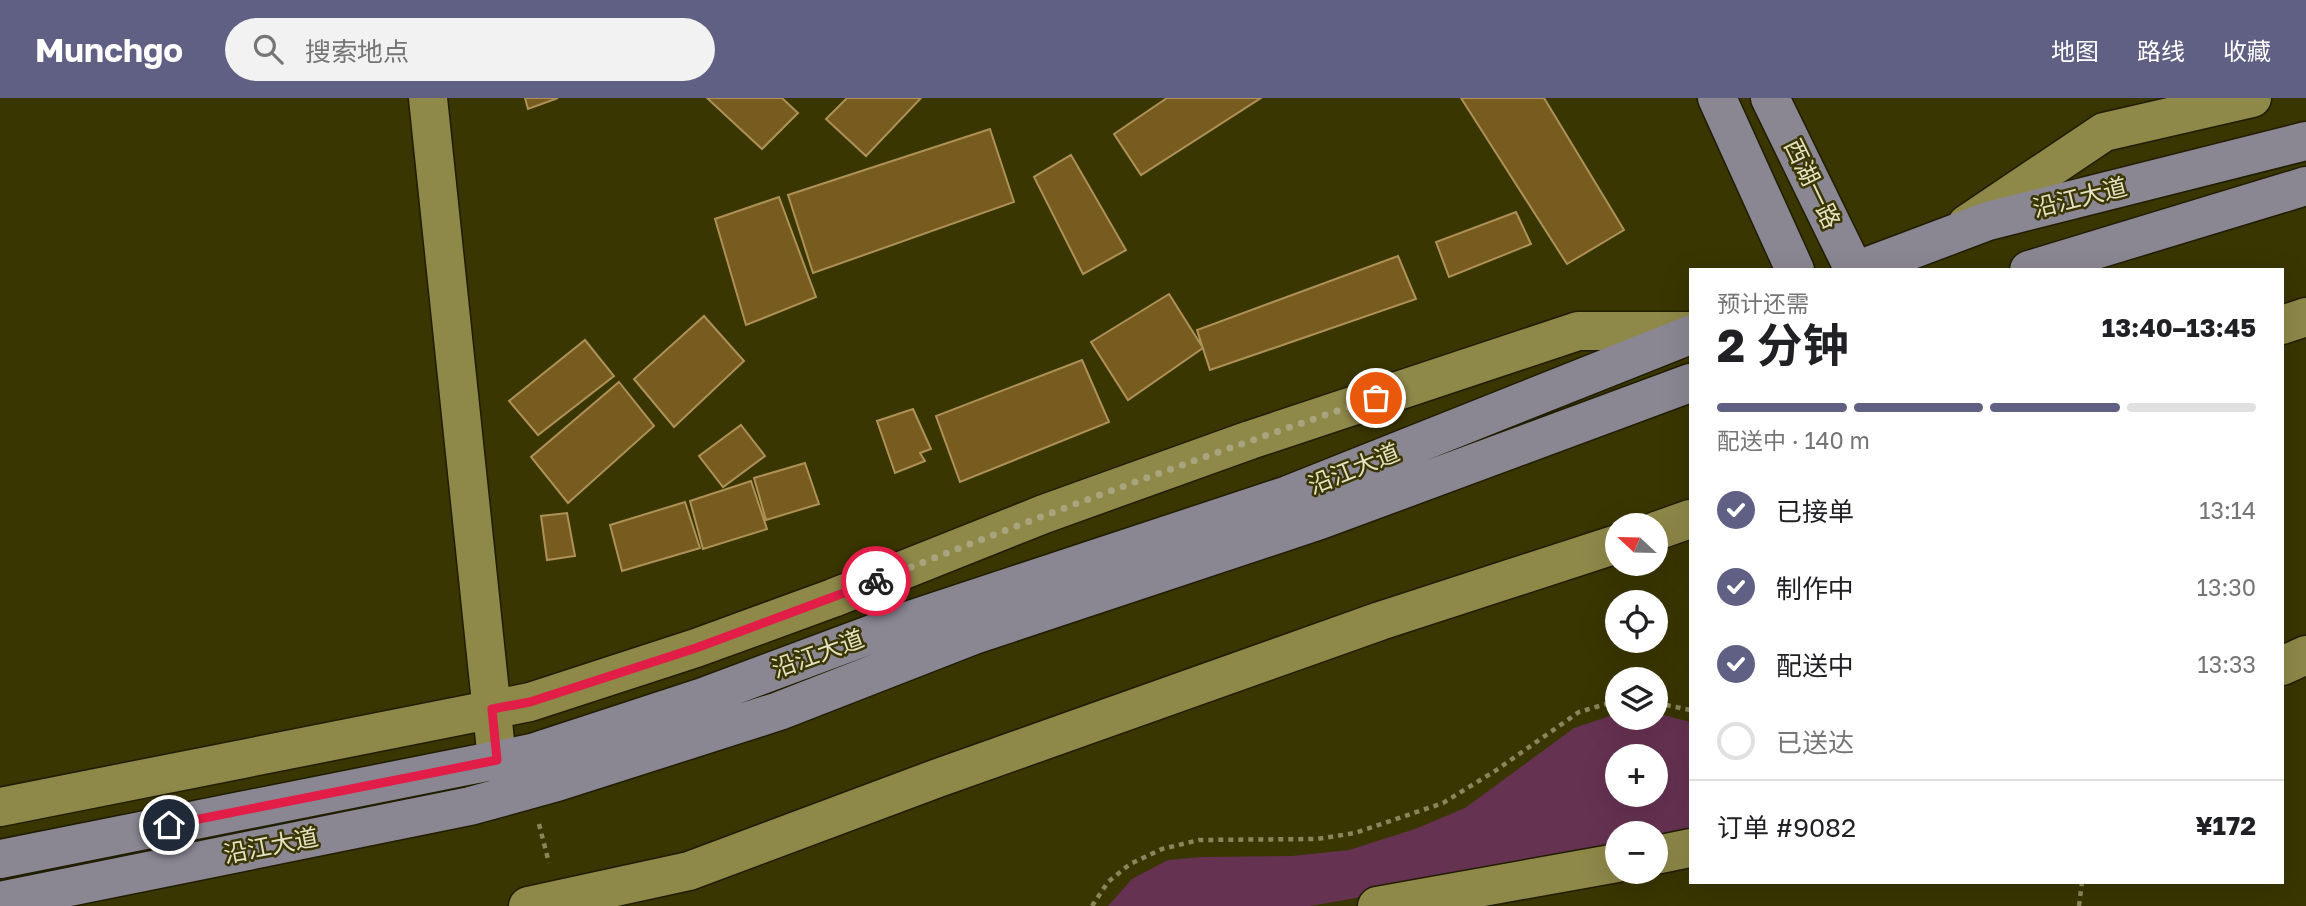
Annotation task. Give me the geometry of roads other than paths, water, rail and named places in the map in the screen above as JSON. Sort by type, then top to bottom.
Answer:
[{"type":"main road","name":"西湖一路","points":[[1717,98],[1793,268]]},
{"type":"main road","name":"西湖一路","points":[[1770,98],[1855,268]]},
{"type":"main road","name":"沿江大道","points":[[1861,268],[1989,222],[2306,141]]},
{"type":"main road","name":"沿江大道","points":[[2036,268],[2306,186]]},
{"type":"main road","name":"沿江大道","points":[[0,859],[532,753],[703,696],[907,621],[1288,495],[1689,333]]},
{"type":"main road","name":"沿江大道","points":[[0,901],[470,806],[530,789],[779,711],[974,635],[1321,520],[1689,383]]},
{"type":"street","points":[[429,98],[497,760]]},
{"type":"street","points":[[1952,235],[2104,132],[2252,98]]},
{"type":"street","points":[[2284,324],[2306,317]]},
{"type":"street","points":[[0,807],[530,702],[696,648],[833,598],[1057,509],[1250,440],[1578,331],[1689,333]]},
{"type":"street","points":[[1668,527],[1689,519]]},
{"type":"street","points":[[543,903],[689,871],[938,778],[1354,630],[1605,548]]},
{"type":"street","points":[[2284,665],[2306,655]]},
{"type":"street","points":[[1668,853],[1689,848]]},
{"type":"street","points":[[1377,906],[1605,865]]}]
